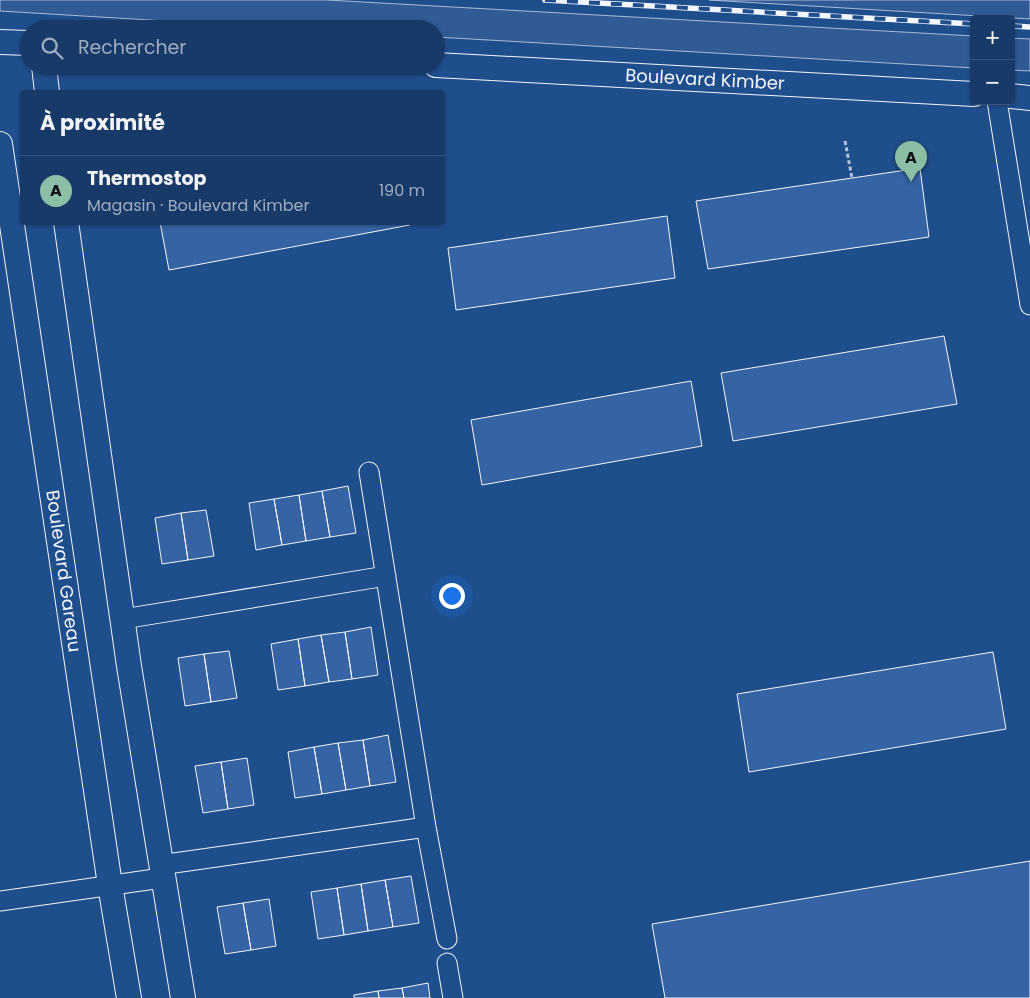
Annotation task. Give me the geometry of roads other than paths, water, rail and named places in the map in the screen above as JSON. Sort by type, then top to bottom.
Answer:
[{"type":"street","points":[[0,42],[20,43]]},
{"type":"street","name":"Boulevard Kimber","points":[[445,65],[970,94]]},
{"type":"street","points":[[45,75],[47,90]]},
{"type":"street","points":[[1015,96],[1030,98]]},
{"type":"street","points":[[998,105],[1030,305]]},
{"type":"street","name":"Boulevard Gareau","points":[[0,144],[110,885],[129,998]]},
{"type":"street","points":[[66,225],[161,871],[183,998]]},
{"type":"street","points":[[369,472],[426,827],[447,939]]},
{"type":"street","points":[[123,619],[386,576]]},
{"type":"street","points":[[0,901],[110,885],[161,871],[426,827]]},
{"type":"street","points":[[447,963],[453,998]]},
{"type":"railway","points":[[545,0],[970,24]]},
{"type":"railway","points":[[1015,26],[1030,27]]},
{"type":"place","name":"Thermostop","points":[[911,182]]}]
